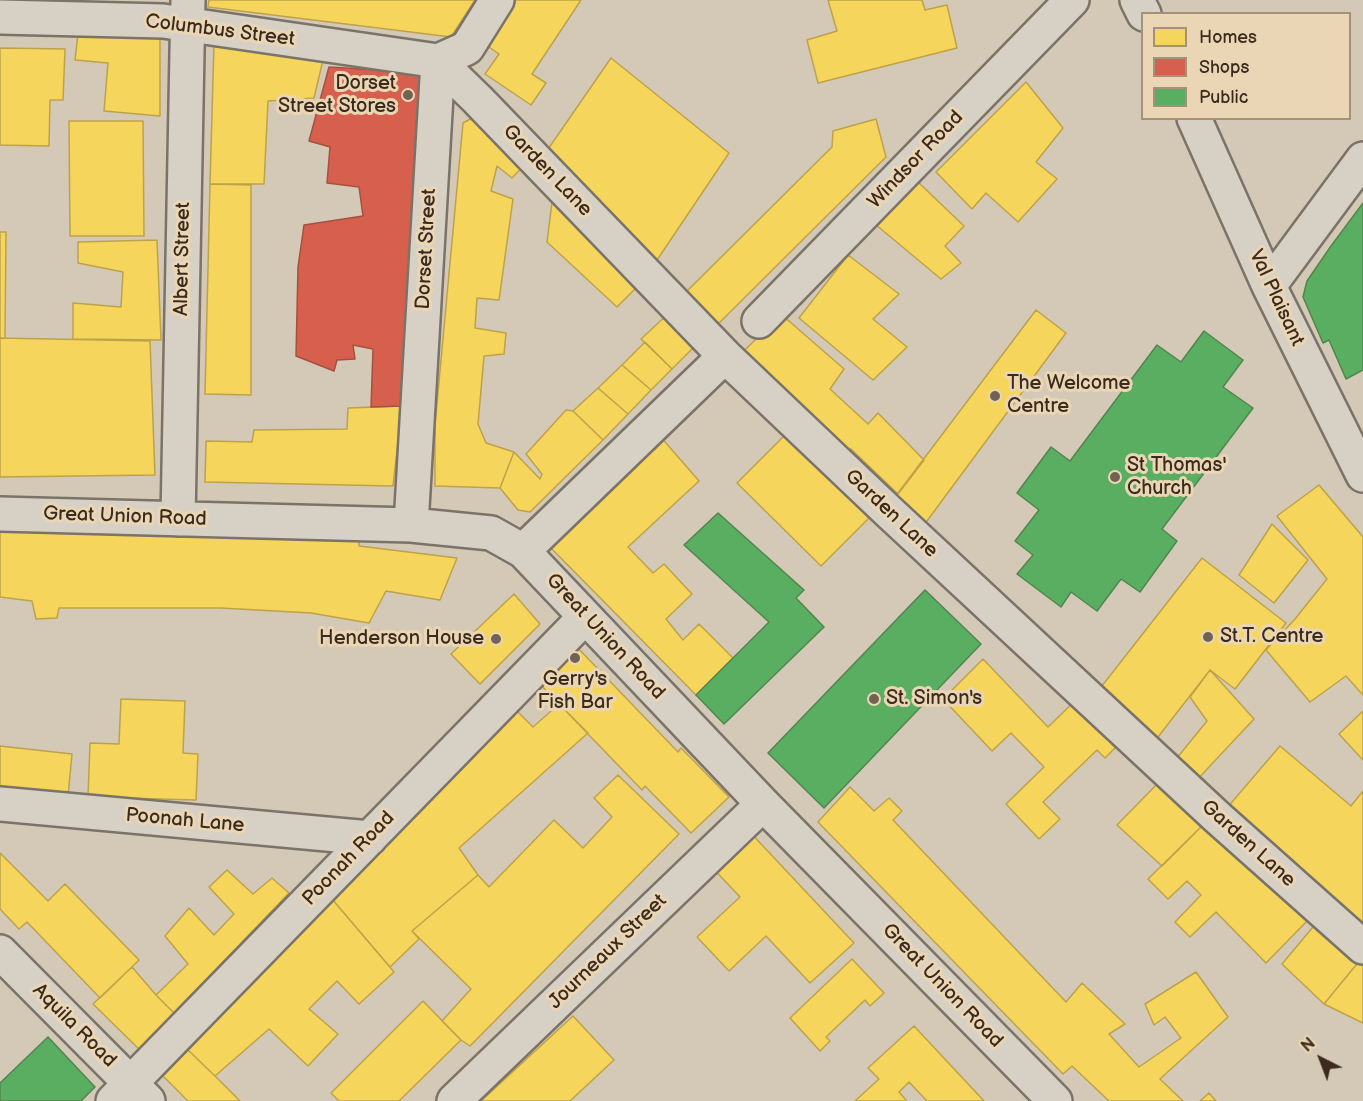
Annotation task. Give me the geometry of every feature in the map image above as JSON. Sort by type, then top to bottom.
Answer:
[{"type":"street","points":[[438,61],[467,48],[497,0]]},
{"type":"street","name":"Windsor Road","points":[[759,321],[1072,0]]},
{"type":"street","name":"Columbus Street","points":[[0,17],[163,21],[188,13],[438,61]]},
{"type":"street","name":"Albert Street","points":[[178,519],[188,13]]},
{"type":"street","name":"Garden Lane","points":[[438,61],[486,107],[725,356],[1209,809],[1363,947]]},
{"type":"street","name":"Dorset Street","points":[[411,525],[438,61]]},
{"type":"street","name":"Val Plaisant","points":[[1195,120],[1269,286],[1363,476]]},
{"type":"street","points":[[1269,286],[1363,159]]},
{"type":"street","points":[[523,551],[725,356]]},
{"type":"street","name":"Great Union Road","points":[[0,514],[411,525],[491,533],[523,551],[763,804],[1055,1101]]},
{"type":"street","name":"Poonah Road","points":[[130,1095],[370,838],[585,617]]},
{"type":"street","name":"Poonah Lane","points":[[0,804],[370,838]]},
{"type":"street","name":"Journeaux Street","points":[[454,1101],[763,804]]},
{"type":"street","name":"Aquila Road","points":[[0,952],[130,1095]]},
{"type":"building: Homes","points":[[209,0],[475,0],[451,37],[208,7]]},
{"type":"building: Homes","points":[[516,0],[581,0],[532,74],[546,83],[531,105],[485,74],[499,54],[486,45]]},
{"type":"building: Homes","points":[[828,0],[922,0],[925,10],[947,5],[957,48],[818,83],[807,40],[837,31]]},
{"type":"building: Homes","points":[[78,34],[160,36],[160,116],[104,111],[108,63],[75,60]]},
{"type":"building: Homes","points":[[214,43],[323,60],[314,98],[268,101],[264,184],[210,184]]},
{"type":"building: Homes","points":[[0,48],[65,49],[63,100],[50,100],[49,146],[0,145]]},
{"type":"building: Homes","points":[[611,58],[729,153],[653,266],[544,155]]},
{"type":"building: Homes","points":[[1026,82],[1063,128],[1036,162],[1057,179],[1018,222],[986,193],[972,209],[936,172]]},
{"type":"building: Homes","points":[[483,112],[529,160],[512,178],[497,166],[491,191],[513,199],[499,300],[477,298],[475,328],[506,333],[504,354],[484,356],[478,424],[486,443],[514,452],[500,488],[435,486],[435,425],[463,123]]},
{"type":"building: Homes","points":[[876,119],[886,157],[713,329],[681,297],[832,147],[833,131]]},
{"type":"building: Homes","points":[[69,121],[143,121],[144,236],[70,236]]},
{"type":"building: Homes","points":[[918,182],[964,226],[945,246],[961,263],[941,279],[875,224]]},
{"type":"building: Homes","points":[[210,184],[251,185],[251,395],[205,394]]},
{"type":"building: Homes","points":[[553,195],[640,284],[617,307],[547,242]]},
{"type":"building: Homes","points":[[0,232],[6,232],[5,338],[0,338]]},
{"type":"building: Homes","points":[[157,240],[161,340],[73,339],[73,303],[121,307],[123,272],[78,263],[78,242]]},
{"type":"building: Homes","points":[[848,255],[899,294],[873,319],[907,347],[873,380],[799,318]]},
{"type":"building: Homes","name":"The Welcome Centre","points":[[1036,310],[1066,333],[924,525],[892,501]]},
{"type":"building: Homes","points":[[669,313],[699,342],[672,369],[641,339]]},
{"type":"building: Homes","points":[[781,314],[844,369],[830,389],[868,424],[878,413],[924,460],[898,494],[851,449],[843,453],[740,355]]},
{"type":"building: Homes","points":[[0,338],[150,341],[155,475],[0,477]]},
{"type":"building: Homes","points":[[645,342],[672,369],[651,390],[622,365]]},
{"type":"building: Homes","points":[[622,365],[651,390],[628,414],[598,388]]},
{"type":"building: Homes","points":[[598,388],[628,414],[603,440],[573,411]]},
{"type":"building: Homes","points":[[402,406],[393,486],[205,482],[206,441],[252,442],[254,430],[347,429],[348,408]]},
{"type":"building: Homes","points":[[566,410],[573,411],[603,440],[530,512],[518,510],[500,488],[514,452],[540,479],[542,474],[526,454]]},
{"type":"building: Homes","points":[[659,435],[699,481],[628,547],[653,573],[664,564],[692,594],[666,619],[683,640],[699,624],[733,658],[696,695],[546,543]]},
{"type":"building: Homes","points":[[784,436],[869,518],[821,566],[737,483]]},
{"type":"building: Homes","points":[[1319,485],[1363,537],[1363,695],[1346,676],[1310,702],[1266,650],[1327,579],[1277,516]]},
{"type":"building: Homes","points":[[1272,524],[1308,560],[1274,603],[1239,575]]},
{"type":"building: Homes","points":[[0,526],[358,532],[359,546],[457,558],[440,600],[386,591],[369,623],[311,613],[221,608],[59,608],[57,618],[36,619],[32,601],[0,597]]},
{"type":"building: Homes","name":"St.T. Centre","points":[[1202,558],[1286,623],[1235,689],[1210,670],[1158,737],[1098,691]]},
{"type":"building: Homes","name":"Henderson House","points":[[514,594],[540,624],[480,684],[451,654]]},
{"type":"building: Homes","points":[[573,643],[678,752],[681,748],[729,797],[691,833],[645,786],[642,790],[535,679]]},
{"type":"building: Homes","points":[[983,659],[1048,727],[1079,697],[1122,741],[1105,758],[1097,750],[1043,802],[1060,819],[1039,839],[1006,804],[1044,767],[1011,733],[992,751],[943,699]]},
{"type":"building: Homes","points":[[1210,670],[1254,719],[1194,783],[1172,764],[1207,721],[1190,697]]},
{"type":"building: Homes","points":[[121,699],[185,701],[183,753],[198,754],[196,800],[88,797],[90,743],[119,744]]},
{"type":"building: Homes","points":[[559,704],[588,733],[459,848],[478,875],[412,931],[419,939],[390,967],[332,899],[515,709],[533,727]]},
{"type":"building: Homes","points":[[1363,711],[1363,760],[1339,734]]},
{"type":"building: Homes","points":[[0,746],[72,754],[68,796],[0,789]]},
{"type":"building: Homes","points":[[1280,746],[1351,806],[1363,791],[1363,929],[1226,809]]},
{"type":"building: Homes","points":[[618,775],[679,834],[470,1046],[442,1021],[471,989],[412,931],[478,875],[489,887],[554,820],[583,848],[612,817],[594,798]]},
{"type":"building: Homes","points":[[1161,780],[1209,819],[1162,866],[1117,825]]},
{"type":"building: Homes","points":[[850,787],[874,811],[889,798],[902,811],[893,820],[1066,1002],[1082,983],[1125,1024],[1109,1034],[1139,1067],[1181,1038],[1165,1017],[1154,1025],[1145,1004],[1196,972],[1228,1017],[1160,1079],[1183,1101],[1109,1101],[1072,1066],[1063,1074],[818,822]]},
{"type":"building: Homes","points":[[1209,819],[1309,919],[1266,963],[1216,912],[1190,937],[1175,922],[1201,895],[1187,881],[1168,899],[1148,879]]},
{"type":"building: Homes","points":[[747,829],[854,943],[810,983],[766,936],[729,971],[697,937],[740,897],[709,864]]},
{"type":"building: Homes","points":[[0,853],[48,901],[65,884],[139,960],[100,998],[27,922],[19,929],[0,909]]},
{"type":"building: Homes","points":[[227,870],[253,894],[272,878],[289,893],[174,1013],[156,995],[188,964],[165,936],[189,908],[214,935],[234,914],[209,887]]},
{"type":"building: Homes","points":[[332,899],[394,972],[359,1004],[337,981],[309,1009],[338,1034],[308,1066],[269,1029],[215,1076],[188,1050]]},
{"type":"building: Homes","points":[[1318,921],[1361,959],[1324,1004],[1282,964]]},
{"type":"building: Homes","points":[[852,959],[884,993],[870,1006],[865,1000],[826,1037],[830,1041],[820,1051],[790,1018]]},
{"type":"building: Homes","points":[[1361,959],[1363,961],[1363,1023],[1324,1004]]},
{"type":"building: Homes","points":[[132,967],[174,1013],[142,1052],[93,1004]]},
{"type":"building: Homes","points":[[423,1001],[461,1040],[399,1101],[339,1101],[331,1093]]},
{"type":"building: Homes","points":[[573,1016],[614,1060],[570,1101],[481,1101]]},
{"type":"building: Homes","points":[[914,1026],[984,1101],[927,1101],[909,1082],[899,1092],[905,1101],[855,1101],[879,1079],[868,1068]]},
{"type":"building: Homes","points":[[188,1050],[240,1101],[188,1101],[163,1076]]},
{"type":"building: Homes","points":[[1209,1093],[1216,1101],[1200,1101]]},
{"type":"building: Shops","points":[[329,67],[428,73],[402,406],[371,407],[373,349],[353,345],[355,359],[337,360],[334,371],[296,356],[298,267],[304,225],[363,216],[359,187],[327,183],[330,147],[309,141]]},
{"type":"building: Public","points":[[1363,203],[1363,370],[1346,379],[1329,340],[1323,343],[1303,297],[1307,281]]},
{"type":"building: Public","name":"St Thomas' Church","points":[[1204,331],[1243,360],[1223,387],[1253,408],[1162,529],[1177,541],[1140,592],[1121,579],[1097,611],[1071,592],[1061,607],[1017,574],[1033,555],[1015,541],[1039,510],[1017,493],[1051,447],[1070,461],[1157,345],[1181,362]]},
{"type":"building: Public","points":[[718,513],[804,590],[796,598],[824,627],[724,724],[696,695],[769,622],[684,545]]},
{"type":"building: Public","name":"St. Simon's","points":[[925,590],[981,644],[824,808],[768,753]]},
{"type":"building: Public","points":[[48,1037],[95,1087],[81,1101],[0,1101],[0,1083]]},
{"type":"place","name":"Dorset Street Stores","points":[[408,95]]},
{"type":"place","name":"The Welcome Centre","points":[[995,396]]},
{"type":"place","name":"St Thomas' Church","points":[[1115,477]]},
{"type":"place","name":"St.T. Centre","points":[[1208,637]]},
{"type":"place","name":"Henderson House","points":[[496,639]]},
{"type":"place","name":"Gerry's Fish Bar","points":[[575,658]]},
{"type":"place","name":"St. Simon's","points":[[874,699]]}]
